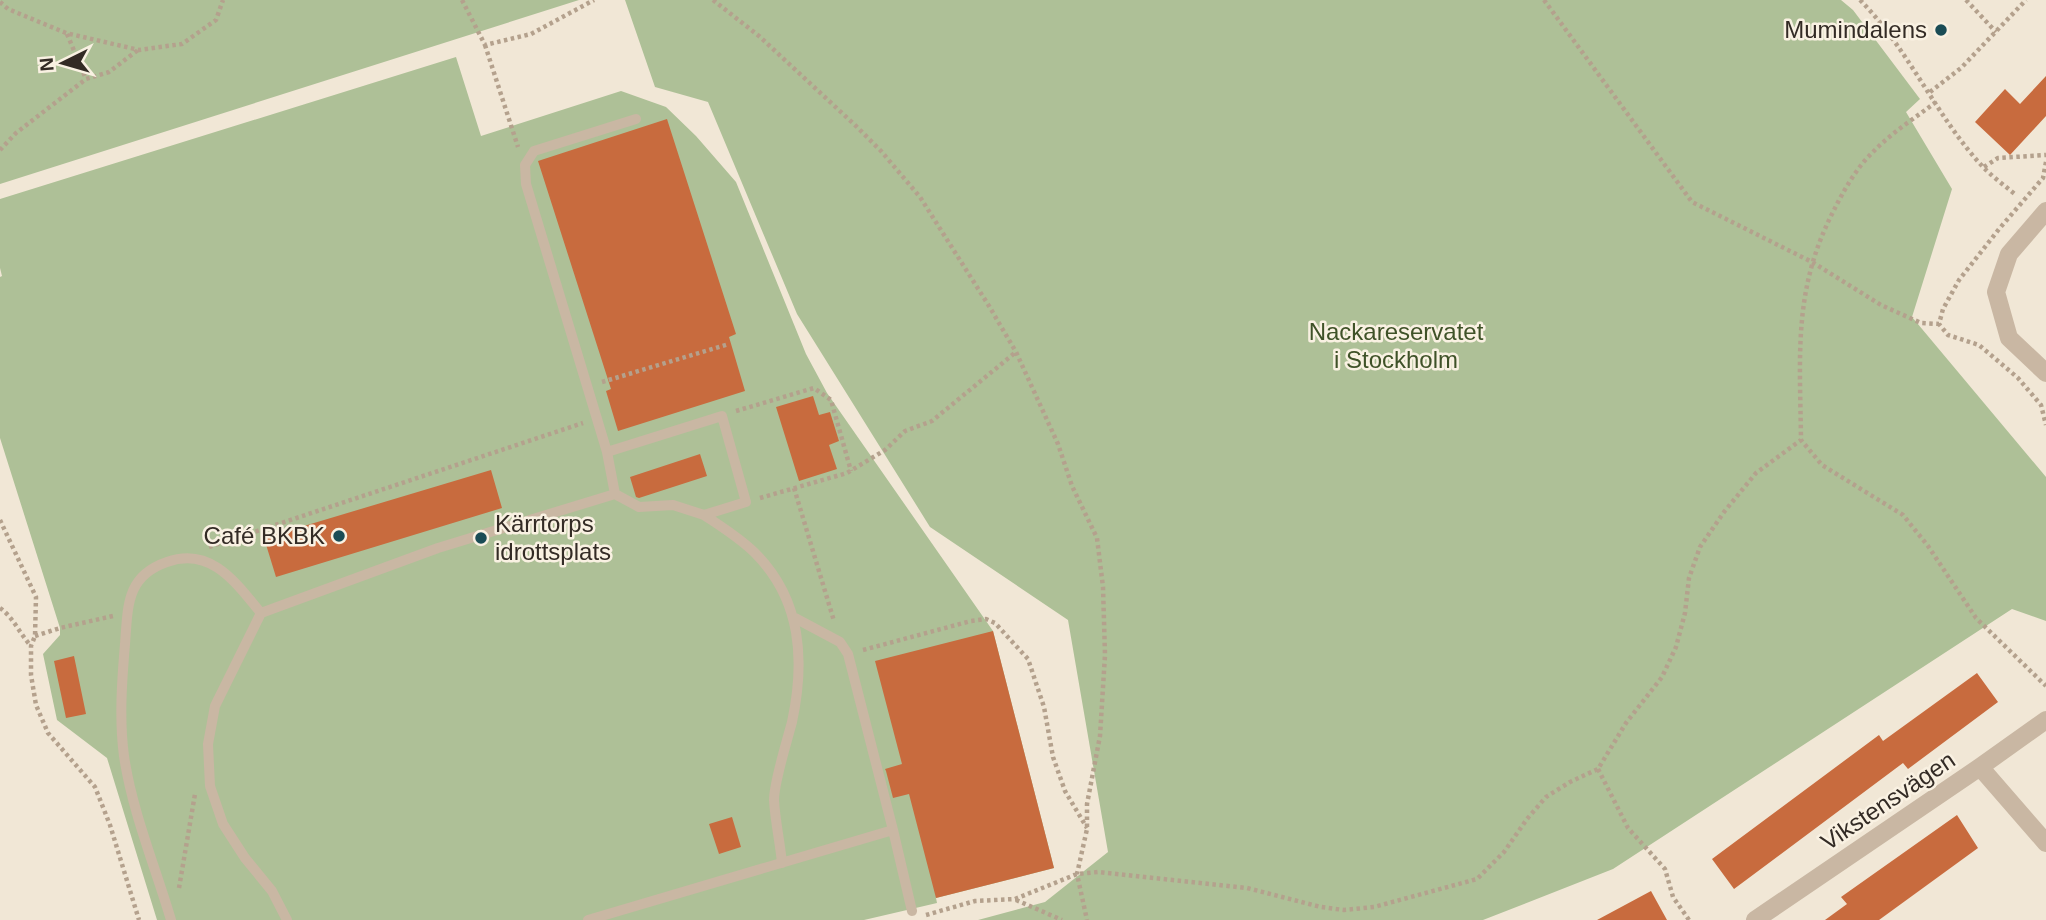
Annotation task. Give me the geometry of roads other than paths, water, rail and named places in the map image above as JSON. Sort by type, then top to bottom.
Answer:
[{"type":"street","points":[[2046,211],[2009,254],[1996,292],[2009,338],[2046,373]]},
{"type":"street","name":"Vikstensvägen","points":[[1755,920],[2046,720]]},
{"type":"street","points":[[1980,767],[2046,843]]},
{"type":"lane","points":[[615,494],[607,452],[526,184],[525,165],[534,151],[636,119]]},
{"type":"lane","points":[[607,452],[722,416],[746,502],[704,515]]},
{"type":"lane","points":[[287,920],[272,891],[245,858],[223,824],[210,786],[208,744],[215,706],[261,613],[438,548],[615,494],[639,508],[673,505],[704,515],[730,533],[756,554],[777,582],[794,618],[800,657],[796,701],[774,797],[782,863]]},
{"type":"lane","points":[[171,920],[130,786],[124,754],[123,668],[132,588],[149,568],[180,557],[212,562],[234,581],[261,613]]},
{"type":"lane","points":[[794,618],[840,642],[848,654],[913,915]]},
{"type":"lane","points":[[588,920],[893,830]]},
{"type":"place","name":"Mumindalens","points":[[1941,30]]},
{"type":"place","name":"Café BKBK","points":[[339,536]]},
{"type":"place","name":"Kärrtorps idrottsplats","points":[[481,538]]},
{"type":"park label","name":"Nackareservatet i Stockholm","points":[[1396,346]]}]
